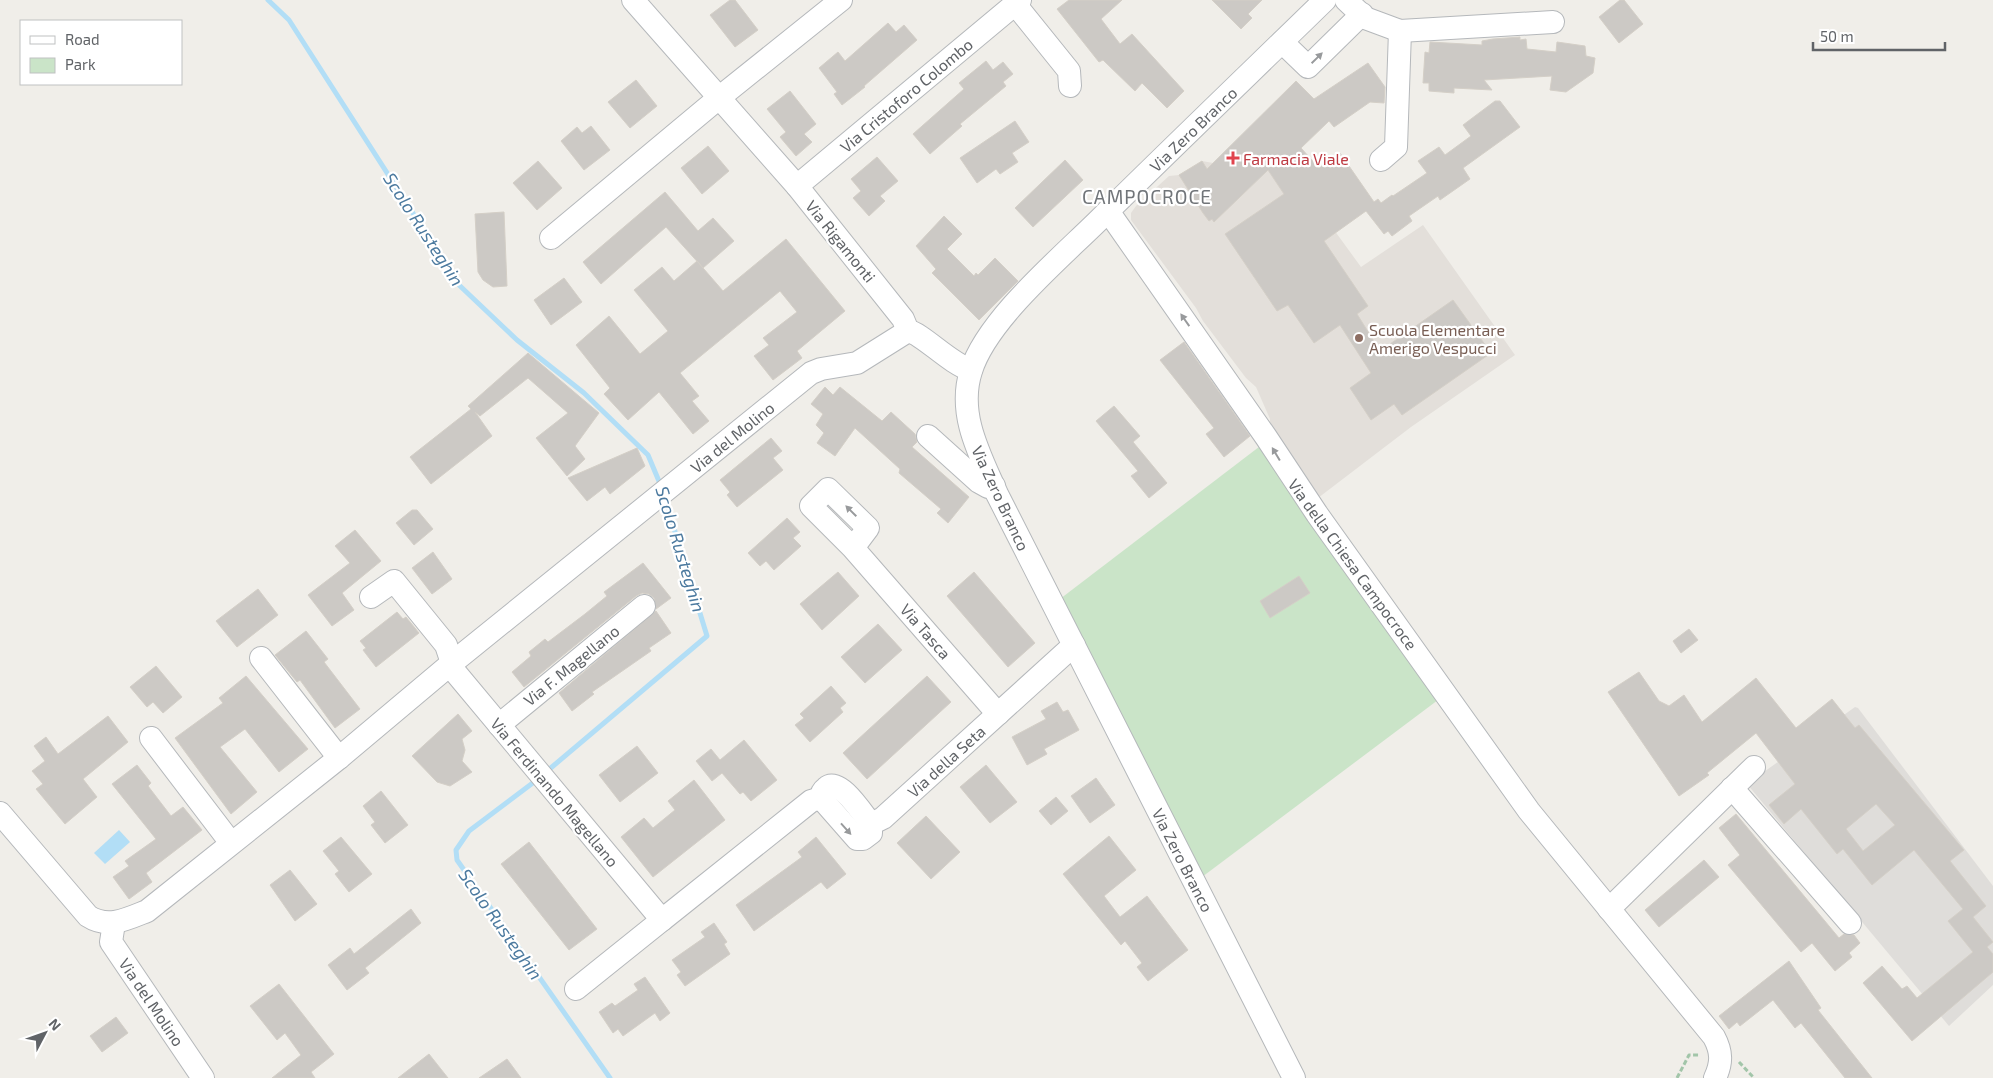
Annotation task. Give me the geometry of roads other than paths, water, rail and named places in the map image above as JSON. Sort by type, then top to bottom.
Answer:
[{"type":"street","points":[[551,238],[720,97],[841,0]]},
{"type":"street","name":"Via Zero Branco","points":[[1294,1078],[994,486],[970,425],[967,392],[971,370],[985,338],[1001,319],[1108,211],[1325,0]]},
{"type":"street","name":"Via Cristoforo Colombo","points":[[798,186],[1018,2],[1069,71],[1070,86]]},
{"type":"street","name":"Via Rigamonti","points":[[636,3],[798,186],[903,319],[908,331],[914,332],[940,353],[971,370]]},
{"type":"street","points":[[1282,42],[1308,67],[1354,7],[1400,31],[1553,22]]},
{"type":"street","points":[[1381,160],[1396,147],[1400,31]]},
{"type":"street","name":"Via della Chiesa Campocroce","points":[[1108,211],[1334,537],[1524,804],[1714,1037],[1721,1050],[1721,1064],[1715,1078]]},
{"type":"street","name":"Via del Molino","points":[[203,1078],[111,942],[114,923],[147,910],[231,844],[811,373],[857,363],[908,331]]},
{"type":"street","points":[[928,436],[979,482],[988,487],[994,486]]},
{"type":"street","name":"Via Tasca","points":[[853,548],[998,714]]},
{"type":"street","points":[[371,597],[394,581],[446,645],[452,663]]},
{"type":"street","name":"Via F. Magellano","points":[[499,725],[644,606]]},
{"type":"street","name":"Via della Seta","points":[[662,920],[811,801],[820,798],[857,839],[863,840],[871,833],[871,824],[883,818],[1074,645]]},
{"type":"street","points":[[260,658],[339,758]]},
{"type":"street","name":"Via Ferdinando Magellano","points":[[452,663],[455,672],[662,920]]},
{"type":"street","points":[[151,738],[231,844]]},
{"type":"street","points":[[1609,909],[1754,767]]},
{"type":"street","points":[[1732,788],[1850,922]]},
{"type":"street","points":[[0,813],[88,916],[94,921],[114,923]]},
{"type":"street","points":[[576,989],[662,920]]},
{"type":"water","points":[[119,830],[130,842],[105,864],[94,853]]},
{"type":"waterway","name":"Scolo Rusteghin","points":[[268,0],[289,20],[459,285],[517,340],[584,393],[648,455],[661,486]]},
{"type":"waterway","name":"Scolo Rusteghin","points":[[546,772],[707,636],[665,499]]},
{"type":"waterway","name":"Scolo Rusteghin","points":[[538,779],[469,831],[456,850],[457,860],[610,1078]]},
{"type":"place","name":"Farmacia Viale","points":[[1233,158]]},
{"type":"place","name":"Scuola Elementare Amerigo Vespucci","points":[[1359,338]]},
{"type":"district","name":"CAMPOCROCE","points":[[1147,196]]}]
